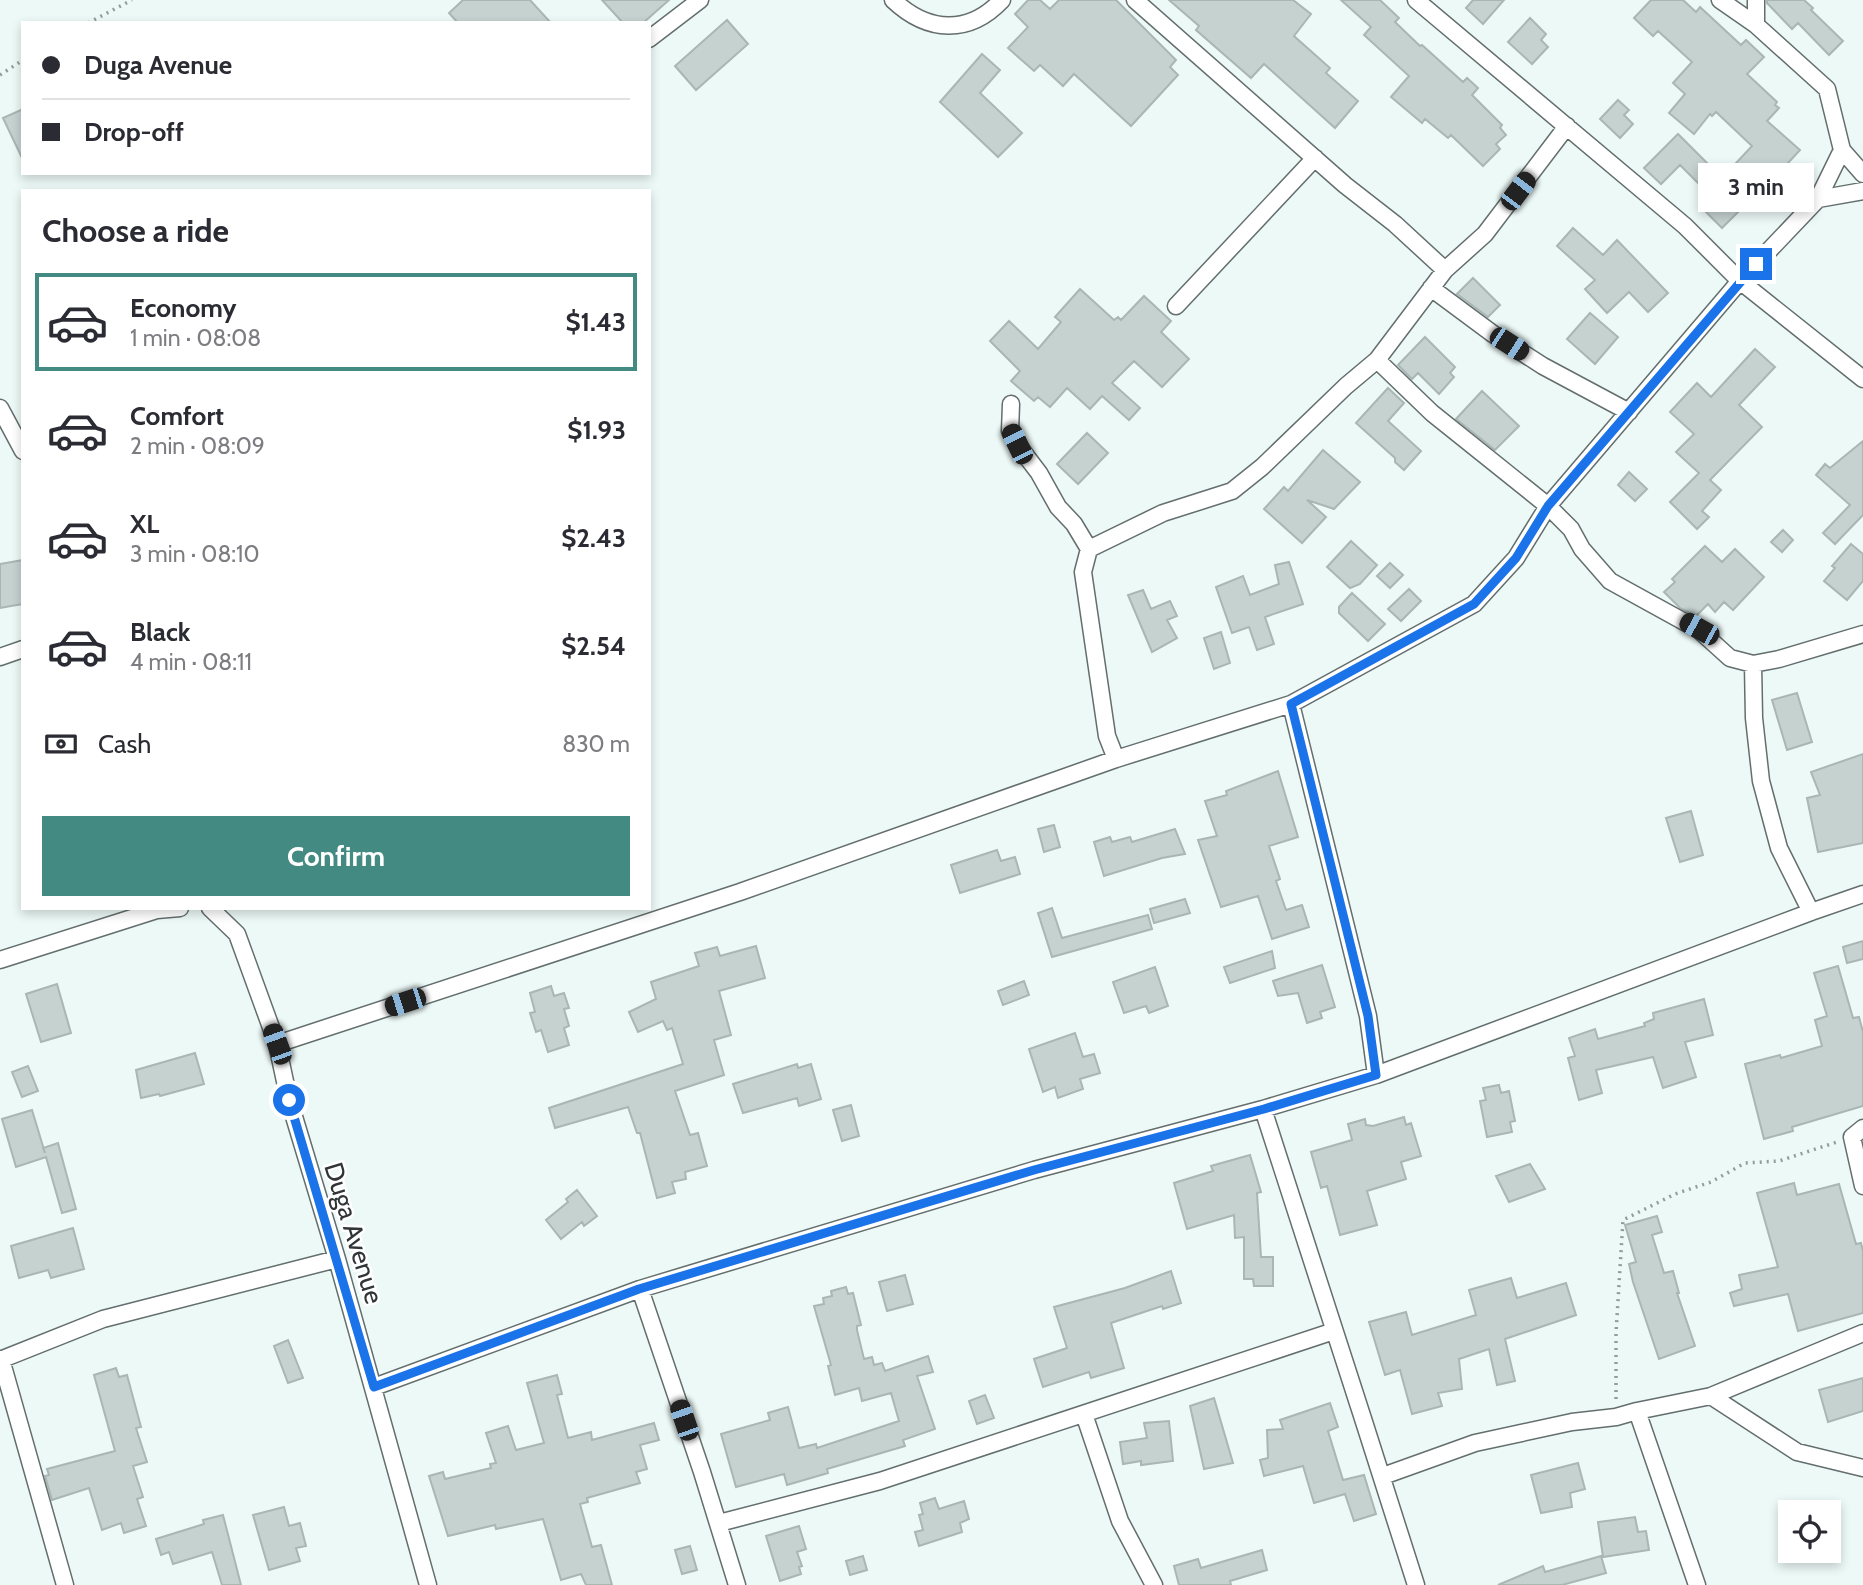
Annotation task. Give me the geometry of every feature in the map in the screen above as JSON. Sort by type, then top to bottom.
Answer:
[{"type":"street","points":[[651,37],[700,0]]},
{"type":"street","points":[[893,0],[905,11],[923,19],[959,26],[983,18],[1002,0]]},
{"type":"street","points":[[1135,0],[1345,186],[1395,224],[1445,270]]},
{"type":"street","points":[[1416,0],[1685,226],[1740,281],[1863,379]]},
{"type":"street","points":[[1720,0],[1756,25],[1827,89],[1842,150],[1863,174]]},
{"type":"street","points":[[1756,0],[1756,25]]},
{"type":"street","points":[[1089,550],[1163,513],[1232,491],[1262,467],[1377,360],[1445,270],[1485,234],[1567,126]]},
{"type":"street","points":[[277,1044],[740,892],[1116,759],[1291,704],[1474,604],[1516,558],[1548,506],[1740,281],[1818,199],[1842,150]]},
{"type":"street","points":[[1176,306],[1315,158]]},
{"type":"street","points":[[1818,199],[1863,191]]},
{"type":"street","points":[[1431,288],[1493,334],[1543,366],[1629,412]]},
{"type":"street","points":[[1377,360],[1432,413],[1548,506],[1571,529],[1582,549],[1610,581],[1699,629],[1730,658],[1753,664],[1863,634]]},
{"type":"street","points":[[1011,404],[1010,431],[1089,550],[1083,572],[1107,736],[1116,759]]},
{"type":"street","points":[[0,408],[21,448]]},
{"type":"street","points":[[0,657],[21,650]]},
{"type":"street","points":[[1753,664],[1754,718],[1761,781],[1779,848],[1811,912]]},
{"type":"street","points":[[1291,704],[1368,1016],[1376,1075]]},
{"type":"street","points":[[374,1387],[639,1289],[1034,1170],[1264,1109],[1376,1075],[1863,894]]},
{"type":"street","points":[[0,960],[157,910]]},
{"type":"street","name":"Duga Avenue","points":[[212,910],[237,934],[277,1044],[289,1100],[374,1387],[428,1585]]},
{"type":"street","points":[[1264,1109],[1415,1582],[1397,1585]]},
{"type":"street","points":[[1858,1133],[1863,1186]]},
{"type":"street","points":[[65,1585],[1,1360],[103,1319],[337,1259]]},
{"type":"street","points":[[639,1289],[719,1523],[737,1585]]},
{"type":"street","points":[[719,1523],[880,1481],[1334,1331]]},
{"type":"street","points":[[1383,1476],[1475,1443],[1712,1396],[1863,1333]]},
{"type":"street","points":[[1712,1396],[1797,1452],[1863,1468]]},
{"type":"street","points":[[1637,1411],[1698,1585]]},
{"type":"street","points":[[1084,1414],[1120,1521],[1154,1585]]},
{"type":"path","points":[[92,21],[132,0]]},
{"type":"path","points":[[0,75],[21,61]]},
{"type":"path","points":[[1616,1417],[1616,1333],[1623,1220],[1675,1194],[1711,1182],[1745,1163],[1779,1161],[1858,1133]]},
{"type":"building","points":[[463,0],[530,0],[549,21],[456,21],[449,13]]},
{"type":"building","points":[[602,0],[669,0],[645,21],[621,21]]},
{"type":"building","points":[[1028,0],[1040,0],[1050,9],[1059,0],[1116,0],[1176,60],[1170,67],[1178,75],[1131,126],[1074,74],[1063,86],[1040,65],[1034,71],[1008,48],[1028,27],[1015,14]]},
{"type":"building","points":[[1169,0],[1293,0],[1311,14],[1294,36],[1330,68],[1326,73],[1358,101],[1335,128],[1264,64],[1251,78],[1196,30],[1199,26]]},
{"type":"building","points":[[1341,0],[1380,0],[1399,18],[1395,22],[1420,46],[1463,82],[1467,78],[1478,88],[1472,95],[1502,125],[1500,128],[1506,135],[1496,144],[1500,149],[1483,166],[1451,135],[1448,138],[1425,119],[1422,123],[1391,97],[1409,76],[1364,35],[1371,27]]},
{"type":"building","points":[[1473,0],[1504,0],[1483,24],[1466,8]]},
{"type":"building","points":[[1651,0],[1683,0],[1696,12],[1700,7],[1741,45],[1746,40],[1764,57],[1747,74],[1777,102],[1775,105],[1779,108],[1767,121],[1800,150],[1775,177],[1778,181],[1768,192],[1763,187],[1722,228],[1701,207],[1712,197],[1680,165],[1661,184],[1644,168],[1678,134],[1722,178],[1752,146],[1716,112],[1712,116],[1710,114],[1694,134],[1669,113],[1685,94],[1673,83],[1692,62],[1658,31],[1653,36],[1634,18]]},
{"type":"building","points":[[1767,0],[1804,0],[1843,41],[1829,55],[1798,23],[1792,29]]},
{"type":"building","points":[[1530,18],[1546,34],[1541,40],[1548,47],[1532,64],[1508,42]]},
{"type":"building","points":[[727,20],[748,44],[696,90],[675,66]]},
{"type":"building","points":[[982,54],[1000,70],[980,93],[1022,133],[998,157],[940,102]]},
{"type":"building","points":[[1618,100],[1629,110],[1624,115],[1633,124],[1620,138],[1600,119]]},
{"type":"building","points":[[21,110],[21,156],[3,118]]},
{"type":"building","points":[[1573,228],[1603,255],[1617,240],[1668,293],[1648,312],[1629,292],[1607,313],[1585,289],[1595,280],[1557,246]]},
{"type":"building","points":[[1473,278],[1500,305],[1488,317],[1457,294]]},
{"type":"building","points":[[1080,289],[1114,320],[1118,317],[1121,320],[1144,296],[1171,321],[1161,332],[1189,359],[1162,387],[1134,361],[1112,383],[1140,408],[1129,420],[1102,396],[1090,409],[1067,388],[1050,407],[1038,397],[1034,401],[1011,381],[1020,371],[990,341],[1009,321],[1038,349],[1061,322],[1055,317]]},
{"type":"building","points":[[1590,313],[1618,337],[1595,364],[1567,339]]},
{"type":"building","points":[[1425,337],[1455,367],[1450,373],[1454,377],[1439,394],[1418,373],[1412,379],[1398,365]]},
{"type":"building","points":[[1755,349],[1775,367],[1739,405],[1762,427],[1710,480],[1721,490],[1702,511],[1709,517],[1697,529],[1670,502],[1699,473],[1676,452],[1694,434],[1670,412],[1697,383],[1711,397]]},
{"type":"building","points":[[1388,388],[1404,403],[1388,421],[1421,451],[1404,470],[1395,462],[1395,458],[1356,423]]},
{"type":"building","points":[[1482,391],[1519,426],[1495,450],[1456,419]]},
{"type":"building","points":[[1087,433],[1108,453],[1078,484],[1057,464]]},
{"type":"building","points":[[1863,441],[1863,515],[1835,544],[1823,533],[1850,505],[1816,475],[1825,464],[1830,468]]},
{"type":"building","points":[[1323,450],[1360,482],[1334,509],[1307,500],[1326,517],[1302,543],[1264,509],[1284,487],[1288,491]]},
{"type":"building","points":[[1629,472],[1647,489],[1635,501],[1618,485]]},
{"type":"building","points":[[1783,530],[1793,540],[1782,552],[1771,542]]},
{"type":"building","points":[[1351,541],[1377,565],[1360,584],[1350,588],[1327,567]]},
{"type":"building","points":[[1851,544],[1863,554],[1863,581],[1847,600],[1824,581],[1835,568],[1832,566]]},
{"type":"building","points":[[1705,546],[1722,562],[1735,549],[1764,577],[1733,610],[1724,602],[1715,612],[1708,604],[1696,616],[1680,608],[1664,592],[1675,582],[1672,579]]},
{"type":"building","points":[[21,560],[21,604],[0,608],[0,564]]},
{"type":"building","points":[[1289,562],[1303,604],[1265,617],[1274,644],[1257,650],[1249,627],[1232,633],[1216,587],[1243,576],[1250,595],[1279,584],[1275,565]]},
{"type":"building","points":[[1390,563],[1403,575],[1390,588],[1377,576]]},
{"type":"building","points":[[1409,589],[1421,601],[1401,621],[1388,609]]},
{"type":"building","points":[[1143,590],[1151,609],[1170,601],[1177,616],[1167,620],[1177,638],[1152,652],[1128,595]]},
{"type":"building","points":[[1352,593],[1385,624],[1368,641],[1339,613],[1339,607]]},
{"type":"building","points":[[1221,632],[1230,663],[1214,669],[1204,638]]},
{"type":"building","points":[[1797,693],[1812,742],[1787,750],[1772,700]]},
{"type":"building","points":[[1863,754],[1863,843],[1818,852],[1807,798],[1820,795],[1811,772]]},
{"type":"building","points":[[1278,771],[1298,837],[1269,846],[1280,879],[1276,881],[1286,910],[1302,905],[1309,927],[1272,939],[1258,896],[1221,907],[1198,840],[1217,836],[1205,801],[1227,795],[1226,791]]},
{"type":"building","points":[[1691,811],[1703,855],[1680,862],[1666,818]]},
{"type":"building","points":[[1054,825],[1060,847],[1044,852],[1038,829]]},
{"type":"building","points":[[1175,829],[1185,854],[1162,858],[1104,876],[1094,842],[1110,837],[1112,842],[1130,837],[1132,842]]},
{"type":"building","points":[[997,850],[1001,861],[1015,857],[1020,874],[960,893],[951,865]]},
{"type":"building","points":[[1185,899],[1190,913],[1154,923],[1150,909]]},
{"type":"building","points":[[1052,908],[1062,938],[1148,915],[1152,929],[1052,957],[1038,913]]},
{"type":"building","points":[[1863,941],[1863,959],[1847,963],[1843,947]]},
{"type":"building","points":[[756,946],[765,978],[719,991],[731,1035],[714,1040],[724,1075],[675,1091],[690,1135],[698,1133],[707,1166],[685,1172],[686,1179],[672,1182],[675,1193],[657,1198],[640,1133],[637,1133],[628,1107],[555,1128],[549,1108],[683,1064],[672,1028],[667,1030],[663,1021],[638,1032],[629,1012],[656,999],[651,982],[699,966],[695,953],[717,947],[720,956]]},
{"type":"building","points":[[1272,951],[1275,968],[1230,983],[1224,967]]},
{"type":"building","points":[[1322,965],[1335,1007],[1320,1012],[1322,1018],[1307,1023],[1298,993],[1278,996],[1273,981]]},
{"type":"building","points":[[1838,966],[1853,1018],[1859,1017],[1863,1032],[1863,1106],[1792,1127],[1793,1131],[1764,1139],[1745,1064],[1780,1055],[1781,1058],[1822,1046],[1815,1020],[1827,1016],[1814,973]]},
{"type":"building","points":[[1155,967],[1168,1006],[1149,1013],[1146,1006],[1124,1013],[1113,982]]},
{"type":"building","points":[[1024,981],[1029,995],[1003,1005],[998,991]]},
{"type":"building","points":[[57,984],[71,1033],[41,1042],[26,994]]},
{"type":"building","points":[[551,986],[554,996],[564,993],[569,1008],[564,1009],[569,1026],[564,1028],[569,1045],[548,1052],[541,1030],[536,1032],[530,1013],[535,1012],[530,993]]},
{"type":"building","points":[[1704,999],[1713,1035],[1685,1042],[1696,1077],[1663,1088],[1653,1057],[1596,1070],[1602,1093],[1579,1100],[1568,1058],[1575,1056],[1569,1038],[1595,1029],[1598,1039],[1645,1026],[1644,1023],[1654,1019],[1653,1013]]},
{"type":"building","points":[[1075,1033],[1083,1057],[1094,1054],[1100,1073],[1080,1079],[1083,1089],[1058,1098],[1055,1087],[1043,1092],[1029,1049]]},
{"type":"building","points":[[195,1053],[204,1084],[160,1096],[141,1098],[136,1070]]},
{"type":"building","points":[[797,1064],[798,1068],[811,1064],[821,1099],[799,1106],[797,1098],[743,1113],[733,1084]]},
{"type":"building","points":[[28,1066],[38,1091],[22,1097],[12,1072]]},
{"type":"building","points":[[1499,1085],[1501,1093],[1509,1091],[1515,1121],[1510,1122],[1512,1132],[1487,1137],[1480,1101],[1486,1100],[1483,1088]]},
{"type":"building","points":[[851,1105],[859,1136],[842,1141],[833,1110]]},
{"type":"building","points":[[32,1110],[43,1148],[58,1143],[76,1209],[62,1213],[46,1157],[16,1167],[2,1119]]},
{"type":"building","points":[[1404,1117],[1406,1125],[1411,1123],[1421,1156],[1401,1162],[1406,1179],[1367,1191],[1377,1225],[1340,1235],[1327,1186],[1321,1188],[1311,1152],[1352,1140],[1348,1124],[1365,1119],[1366,1125],[1373,1126]]},
{"type":"building","points":[[1250,1155],[1261,1192],[1257,1193],[1261,1257],[1273,1257],[1273,1286],[1254,1286],[1253,1279],[1244,1279],[1244,1237],[1235,1238],[1234,1215],[1187,1229],[1174,1183],[1213,1171],[1211,1166]]},
{"type":"building","points":[[1530,1164],[1545,1189],[1509,1202],[1496,1176]]},
{"type":"building","points":[[1794,1183],[1797,1195],[1839,1184],[1856,1244],[1861,1243],[1863,1251],[1863,1313],[1798,1331],[1788,1294],[1734,1306],[1730,1293],[1742,1289],[1739,1275],[1778,1267],[1757,1193]]},
{"type":"building","points":[[577,1190],[597,1216],[584,1226],[582,1222],[561,1239],[546,1220],[568,1202],[566,1199]]},
{"type":"building","points":[[1657,1216],[1662,1232],[1652,1235],[1664,1273],[1673,1271],[1677,1293],[1695,1346],[1659,1359],[1633,1282],[1629,1264],[1636,1262],[1625,1225]]},
{"type":"building","points":[[73,1228],[84,1269],[51,1278],[48,1270],[19,1278],[11,1246]]},
{"type":"building","points":[[1171,1271],[1181,1303],[1163,1309],[1162,1306],[1111,1323],[1124,1368],[1091,1378],[1089,1372],[1043,1387],[1034,1359],[1067,1348],[1054,1307],[1125,1288]]},
{"type":"building","points":[[905,1275],[913,1304],[887,1311],[879,1282]]},
{"type":"building","points":[[1511,1278],[1517,1298],[1566,1283],[1576,1315],[1505,1339],[1515,1381],[1497,1385],[1489,1349],[1459,1359],[1462,1389],[1438,1393],[1442,1406],[1412,1414],[1400,1370],[1385,1375],[1369,1322],[1406,1312],[1412,1335],[1476,1315],[1469,1290]]},
{"type":"building","points":[[846,1287],[848,1294],[853,1293],[861,1325],[857,1326],[857,1330],[864,1359],[872,1357],[874,1365],[882,1363],[885,1371],[928,1356],[933,1372],[917,1376],[935,1429],[903,1440],[905,1446],[827,1469],[828,1473],[787,1485],[784,1474],[736,1487],[721,1434],[770,1420],[768,1413],[788,1407],[799,1448],[816,1444],[817,1448],[899,1421],[891,1393],[862,1401],[859,1388],[835,1395],[828,1366],[831,1365],[814,1306],[824,1304],[823,1298],[832,1296],[831,1291]]},
{"type":"building","points":[[288,1340],[303,1378],[288,1383],[274,1346]]},
{"type":"building","points":[[116,1368],[119,1377],[127,1375],[141,1427],[136,1428],[147,1462],[133,1466],[143,1497],[137,1499],[146,1526],[124,1533],[121,1523],[102,1530],[89,1488],[52,1500],[45,1476],[49,1475],[47,1469],[115,1451],[94,1375]]},
{"type":"building","points":[[557,1375],[562,1394],[557,1395],[568,1438],[591,1432],[592,1440],[654,1423],[659,1440],[640,1445],[647,1469],[636,1472],[640,1483],[587,1498],[588,1502],[580,1504],[592,1547],[601,1545],[612,1585],[586,1585],[581,1574],[561,1580],[543,1519],[496,1529],[495,1525],[448,1536],[429,1476],[443,1472],[445,1479],[491,1468],[490,1464],[496,1463],[486,1433],[508,1426],[516,1450],[544,1443],[527,1383]]},
{"type":"building","points":[[1863,1378],[1863,1411],[1828,1422],[1819,1390]]},
{"type":"building","points":[[985,1395],[994,1418],[977,1424],[969,1401]]},
{"type":"building","points":[[1214,1398],[1233,1463],[1204,1469],[1190,1406]]},
{"type":"building","points":[[1330,1403],[1338,1427],[1328,1431],[1343,1480],[1364,1475],[1376,1514],[1354,1521],[1345,1494],[1314,1503],[1303,1466],[1264,1476],[1260,1460],[1268,1458],[1267,1430],[1283,1429],[1280,1420]]},
{"type":"building","points":[[1169,1421],[1173,1461],[1123,1464],[1120,1442],[1147,1438],[1144,1423]]},
{"type":"building","points":[[1578,1463],[1585,1489],[1570,1493],[1572,1507],[1541,1513],[1531,1475]]},
{"type":"building","points":[[935,1498],[939,1509],[964,1501],[969,1519],[960,1523],[962,1532],[919,1546],[915,1532],[923,1530],[919,1515],[923,1514],[920,1503]]},
{"type":"building","points":[[284,1507],[289,1526],[300,1523],[306,1546],[296,1548],[300,1561],[269,1570],[253,1515]]},
{"type":"building","points":[[223,1515],[241,1585],[222,1585],[212,1552],[173,1564],[169,1552],[161,1555],[156,1539]]},
{"type":"building","points":[[1635,1517],[1638,1532],[1646,1531],[1649,1550],[1603,1557],[1598,1522]]},
{"type":"building","points":[[799,1526],[806,1549],[797,1552],[802,1566],[799,1567],[801,1574],[780,1581],[766,1536]]},
{"type":"building","points":[[690,1546],[697,1570],[682,1574],[675,1550]]},
{"type":"building","points":[[1262,1550],[1267,1570],[1230,1581],[1231,1585],[1179,1585],[1174,1566],[1198,1559],[1201,1568]]},
{"type":"building","points":[[863,1556],[867,1570],[850,1575],[846,1561]]},
{"type":"building","points":[[1601,1556],[1606,1573],[1562,1585],[1498,1585],[1543,1566],[1545,1572]]},
{"type":"route","points":[[289,1100],[374,1387],[478,1346],[639,1289],[1034,1170],[1264,1109],[1376,1075],[1368,1016],[1291,704],[1474,604],[1516,558],[1548,506],[1756,264]]}]
